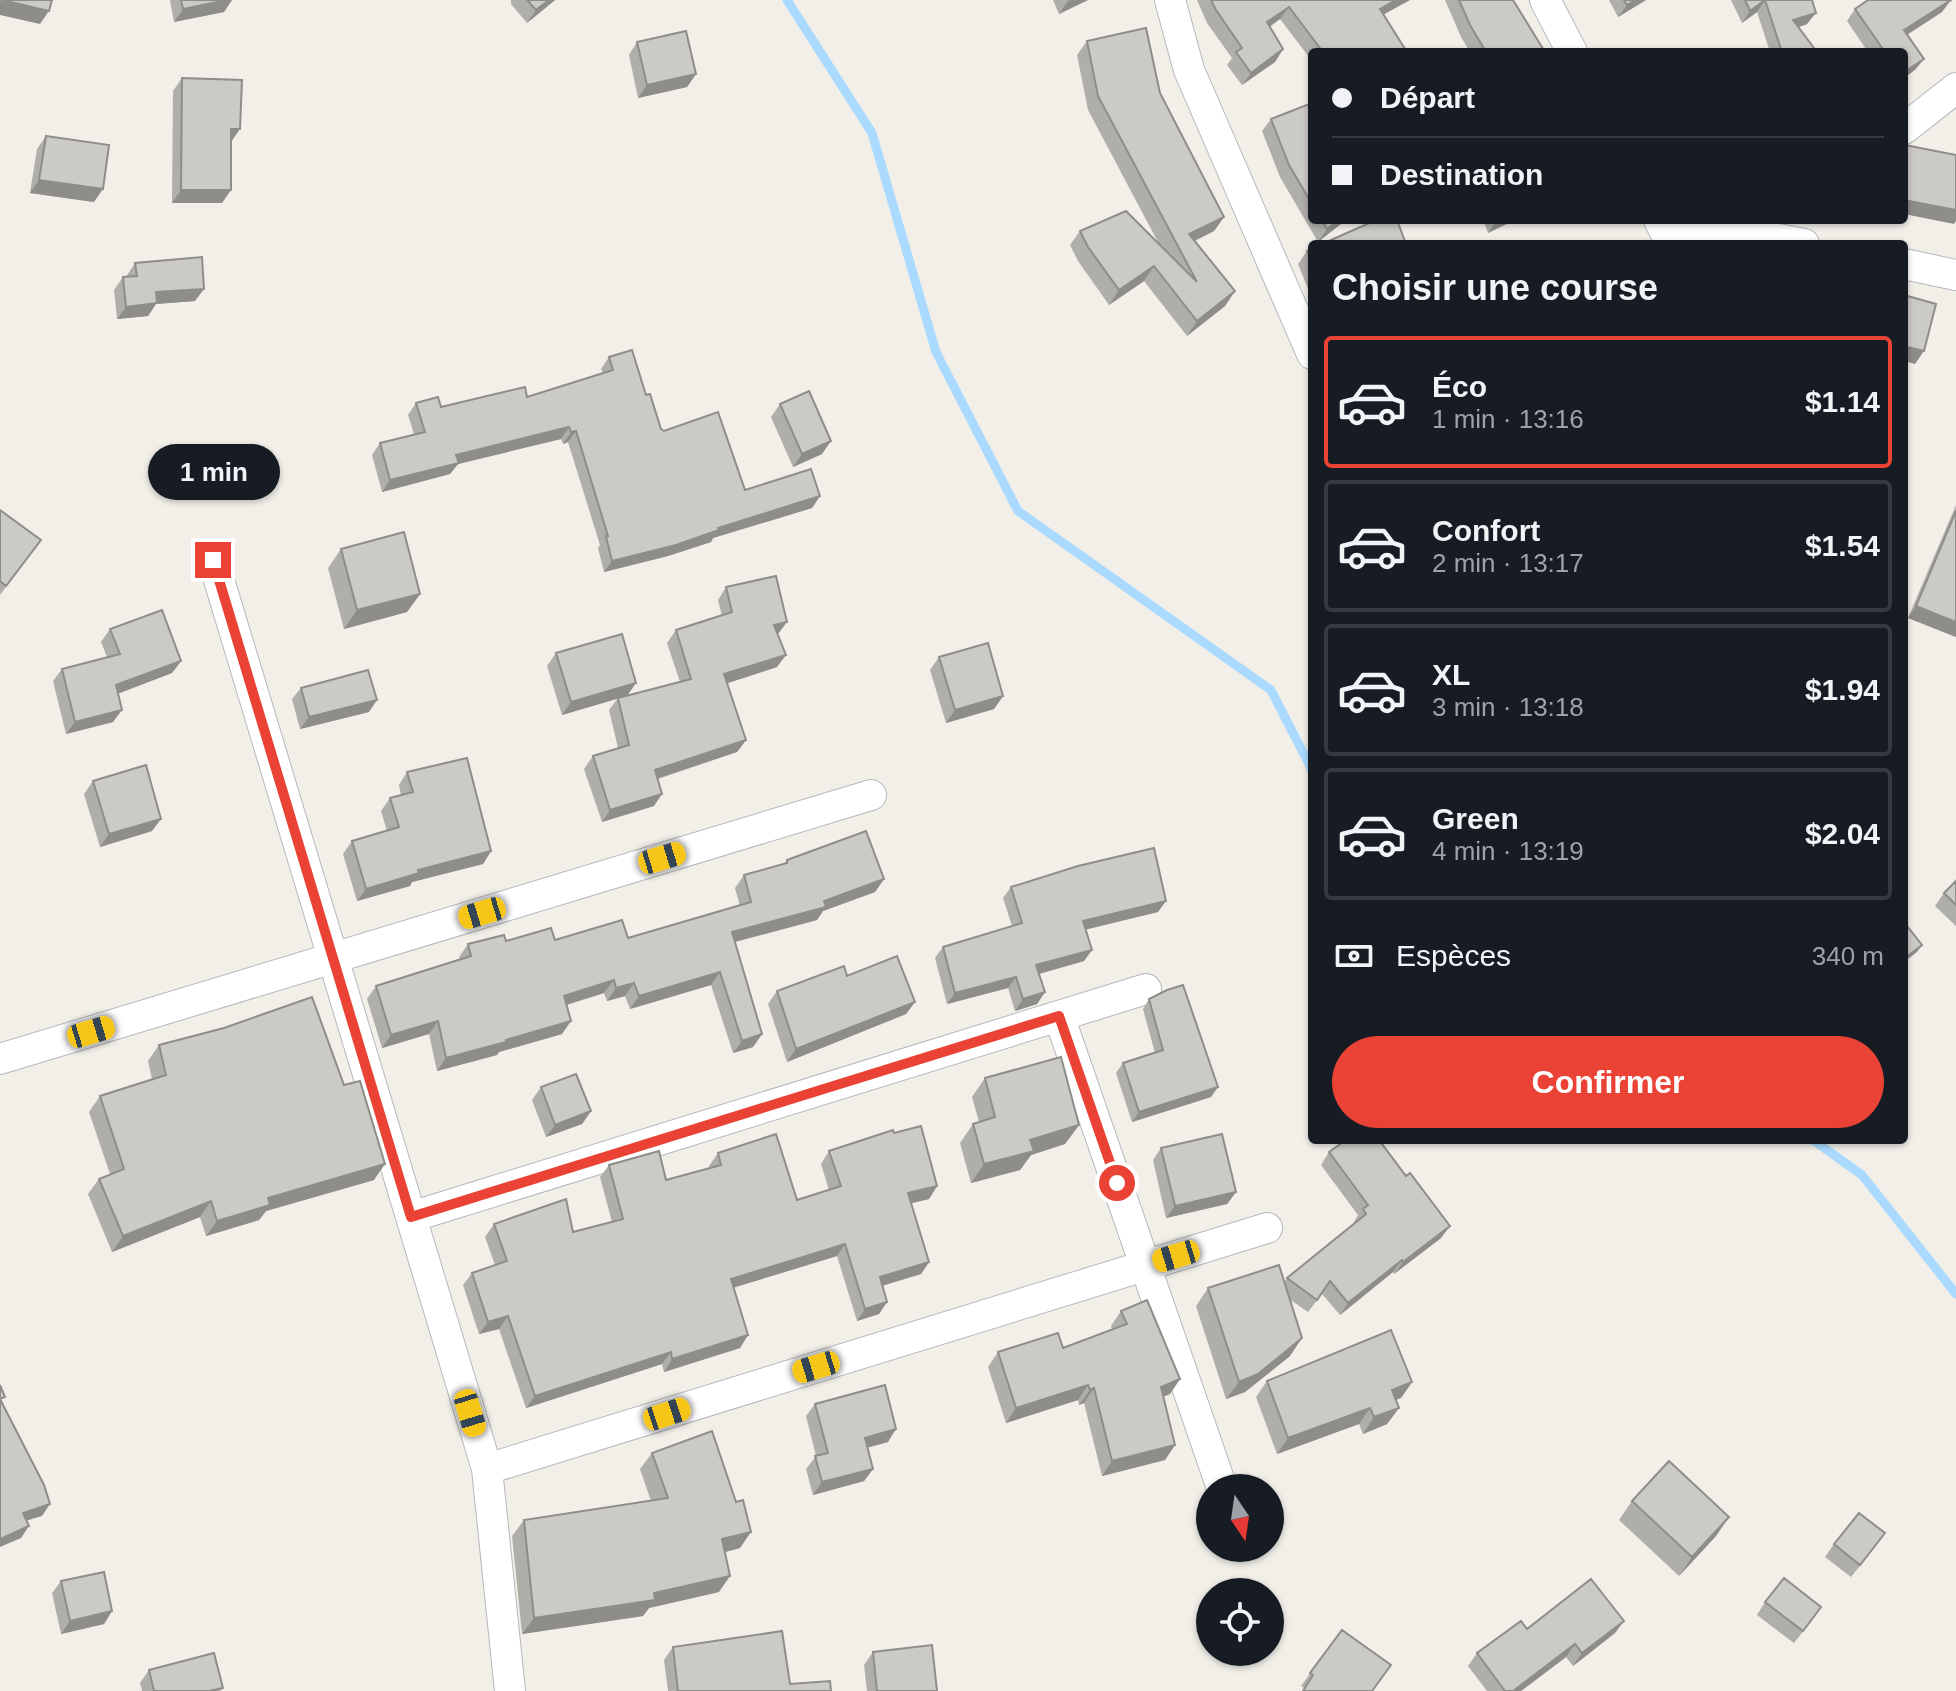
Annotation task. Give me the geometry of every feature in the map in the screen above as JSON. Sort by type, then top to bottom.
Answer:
[{"type":"street","points":[[1170,0],[1189,70],[1308,345]]},
{"type":"street","points":[[1545,0],[1570,48]]},
{"type":"street","points":[[1908,126],[1956,88]]},
{"type":"street","points":[[1661,224],[1665,232],[1778,228],[1798,240]]},
{"type":"street","points":[[1908,265],[1956,275]]},
{"type":"street","points":[[213,560],[487,1469],[510,1691]]},
{"type":"street","points":[[0,1059],[871,795]]},
{"type":"street","points":[[411,1217],[1146,989]]},
{"type":"street","points":[[1059,1016],[1217,1474]]},
{"type":"street","points":[[487,1469],[1267,1228]]},
{"type":"building","points":[[2,0],[52,0],[49,11]]},
{"type":"building","points":[[181,0],[227,0],[183,9]]},
{"type":"building","points":[[527,0],[549,0],[536,10]]},
{"type":"building","points":[[1211,0],[1396,0],[1380,9],[1404,48],[1320,48],[1289,7],[1267,22],[1283,49],[1251,73],[1236,52],[1242,48]]},
{"type":"building","points":[[1459,0],[1513,0],[1543,48],[1484,48]]},
{"type":"building","points":[[1745,0],[1765,0],[1750,11]]},
{"type":"building","points":[[1765,0],[1812,0],[1816,13],[1793,20],[1814,48],[1781,48]]},
{"type":"building","points":[[1868,0],[1951,0],[1904,30],[1924,59],[1908,69],[1908,48],[1882,48],[1855,9]]},
{"type":"building","points":[[1146,28],[1160,93],[1224,217],[1189,234],[1235,291],[1197,321],[1154,266],[1119,290],[1080,231],[1126,211],[1197,282],[1098,96],[1087,41]]},
{"type":"building","points":[[686,31],[696,74],[647,85],[637,42]]},
{"type":"building","points":[[182,78],[242,80],[240,129],[231,129],[231,190],[181,190]]},
{"type":"building","points":[[1308,105],[1308,197],[1289,165],[1271,119]]},
{"type":"building","points":[[46,136],[109,145],[103,189],[39,180]]},
{"type":"building","points":[[1908,146],[1956,155],[1956,210],[1908,201]]},
{"type":"building","points":[[1367,224],[1398,224],[1404,240],[1331,240]]},
{"type":"building","points":[[202,257],[204,289],[156,292],[157,303],[126,307],[123,277],[137,276],[135,263]]},
{"type":"building","points":[[1908,296],[1936,304],[1924,351],[1908,347]]},
{"type":"building","points":[[632,350],[661,429],[664,431],[718,412],[745,490],[811,469],[820,496],[718,528],[676,545],[612,561],[608,536],[576,431],[571,432],[569,427],[456,455],[459,463],[390,480],[380,443],[425,432],[416,403],[438,397],[441,407],[525,387],[527,397],[613,370],[609,357]]},
{"type":"building","points":[[809,391],[831,441],[802,454],[780,404]]},
{"type":"building","points":[[0,510],[41,540],[6,586],[0,581]]},
{"type":"building","points":[[1956,511],[1956,622],[1916,606]]},
{"type":"building","points":[[404,532],[420,594],[357,610],[341,549]]},
{"type":"building","points":[[776,576],[787,622],[774,625],[786,655],[724,674],[746,740],[655,770],[662,794],[610,810],[593,756],[629,745],[618,698],[691,679],[676,630],[732,612],[726,587]]},
{"type":"building","points":[[162,610],[181,661],[116,685],[122,710],[75,722],[62,669],[120,654],[110,629]]},
{"type":"building","points":[[622,634],[636,683],[571,702],[556,653]]},
{"type":"building","points":[[988,643],[1003,696],[955,710],[939,657]]},
{"type":"building","points":[[368,670],[377,700],[309,717],[301,688]]},
{"type":"building","points":[[467,758],[491,851],[418,870],[419,873],[366,889],[352,841],[399,827],[390,798],[413,792],[407,772]]},
{"type":"building","points":[[146,765],[161,819],[109,834],[93,781]]},
{"type":"building","points":[[866,831],[884,879],[824,901],[826,907],[732,932],[762,1034],[742,1041],[720,972],[639,996],[634,983],[616,988],[614,980],[564,996],[571,1021],[446,1058],[438,1021],[391,1035],[376,986],[471,956],[468,944],[504,935],[506,941],[551,928],[555,940],[622,920],[628,938],[751,902],[744,875],[787,863],[787,860]]},
{"type":"building","points":[[1154,848],[1166,901],[1083,921],[1092,950],[1036,965],[1045,992],[1023,999],[1016,977],[955,993],[943,947],[1022,923],[1011,887],[1078,866]]},
{"type":"building","points":[[1956,881],[1956,905],[1944,893]]},
{"type":"building","points":[[1908,927],[1922,945],[1908,956]]},
{"type":"building","points":[[897,956],[915,1002],[796,1049],[777,991],[844,966],[847,976]]},
{"type":"building","points":[[1183,985],[1218,1087],[1139,1112],[1123,1063],[1163,1050],[1149,999]]},
{"type":"building","points":[[312,997],[344,1085],[360,1081],[385,1164],[268,1198],[270,1205],[217,1221],[211,1201],[123,1236],[99,1179],[124,1169],[100,1096],[166,1075],[159,1045],[224,1028]]},
{"type":"building","points":[[1061,1057],[1079,1125],[1030,1140],[1034,1151],[984,1164],[973,1124],[995,1117],[985,1078]]},
{"type":"building","points":[[576,1074],[591,1111],[555,1125],[541,1087]]},
{"type":"building","points":[[921,1126],[937,1186],[908,1193],[929,1262],[880,1277],[887,1302],[865,1309],[845,1244],[731,1279],[748,1335],[672,1359],[671,1352],[535,1396],[508,1316],[488,1322],[472,1273],[507,1261],[494,1224],[566,1199],[573,1232],[623,1219],[609,1165],[659,1151],[666,1180],[721,1165],[718,1153],[776,1134],[797,1200],[841,1186],[829,1151],[893,1130],[894,1133]]},
{"type":"building","points":[[1222,1134],[1236,1192],[1175,1206],[1161,1148]]},
{"type":"building","points":[[1340,1144],[1382,1144],[1406,1176],[1410,1173],[1450,1226],[1348,1303],[1330,1281],[1317,1300],[1287,1278],[1366,1214],[1363,1209],[1368,1205],[1329,1152]]},
{"type":"building","points":[[1279,1265],[1302,1338],[1258,1374],[1239,1382],[1208,1288]]},
{"type":"building","points":[[1147,1300],[1180,1379],[1161,1387],[1175,1445],[1112,1461],[1094,1388],[1090,1390],[1088,1385],[1016,1408],[998,1352],[1058,1333],[1063,1348],[1127,1324],[1121,1311]]},
{"type":"building","points":[[1391,1330],[1412,1382],[1392,1390],[1399,1408],[1374,1417],[1370,1408],[1288,1438],[1267,1381]]},
{"type":"building","points":[[885,1385],[896,1429],[865,1438],[873,1469],[822,1482],[815,1456],[828,1453],[815,1404]]},
{"type":"building","points":[[0,1399],[44,1485],[50,1504],[23,1513],[29,1526],[0,1539]]},
{"type":"building","points":[[712,1431],[736,1502],[743,1500],[751,1532],[722,1539],[730,1576],[654,1593],[655,1600],[534,1618],[524,1520],[668,1498],[652,1453]]},
{"type":"building","points":[[1669,1461],[1729,1517],[1692,1557],[1632,1501]]},
{"type":"building","points":[[1859,1513],[1885,1533],[1860,1565],[1834,1544]]},
{"type":"building","points":[[104,1572],[112,1611],[70,1621],[61,1581]]},
{"type":"building","points":[[1784,1578],[1821,1607],[1803,1631],[1765,1602]]},
{"type":"building","points":[[1591,1579],[1624,1621],[1582,1653],[1575,1644],[1513,1691],[1505,1691],[1477,1653],[1521,1621],[1527,1629]]},
{"type":"building","points":[[1342,1630],[1391,1665],[1372,1691],[1303,1691],[1313,1675],[1310,1673]]},
{"type":"building","points":[[782,1631],[790,1684],[830,1681],[831,1691],[678,1691],[673,1647]]},
{"type":"building","points":[[932,1645],[937,1691],[877,1691],[873,1652]]},
{"type":"building","points":[[214,1653],[223,1688],[154,1691],[149,1670]]},
{"type":"waterway","points":[[787,0],[872,133],[936,352],[1018,511],[1271,690],[1308,762]]},
{"type":"waterway","points":[[1819,1144],[1862,1175],[1956,1294]]},
{"type":"route","points":[[213,560],[411,1217],[1059,1016],[1117,1183]]}]
